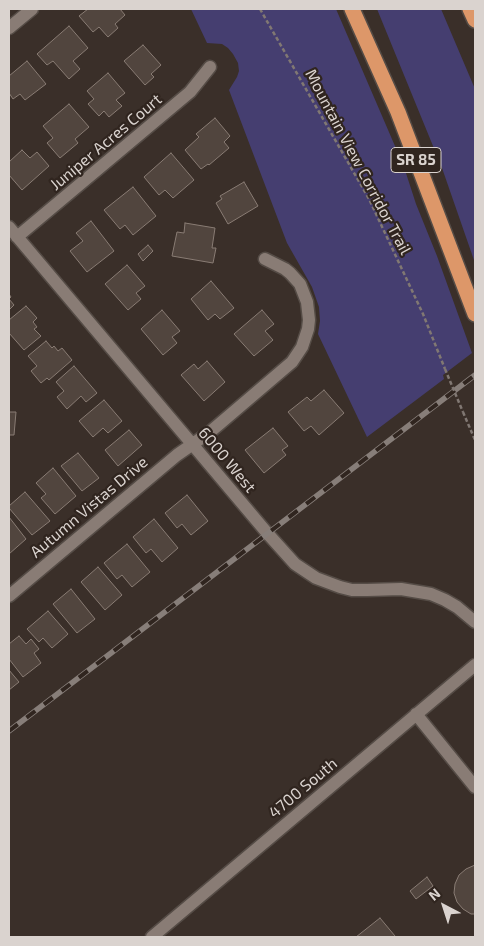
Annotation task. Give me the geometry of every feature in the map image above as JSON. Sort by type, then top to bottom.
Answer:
[{"type":"highway","name":"SR 85","points":[[352,9],[398,112],[475,314]]},
{"type":"highway","points":[[470,9],[475,20]]},
{"type":"street","points":[[9,28],[32,9]]},
{"type":"street","name":"Juniper Acres Court","points":[[17,237],[190,92],[210,67]]},
{"type":"street","name":"6000 West","points":[[9,227],[295,564],[305,572],[340,588],[352,590],[401,589],[431,594],[457,607],[475,622]]},
{"type":"street","name":"Autumn Vistas Drive","points":[[9,596],[177,454],[210,432],[292,362],[302,347],[306,334],[309,320],[307,302],[300,284],[290,273],[265,259]]},
{"type":"street","name":"4700 South","points":[[152,937],[475,665]]},
{"type":"street","points":[[416,714],[475,787]]},
{"type":"path","name":"Mountain View Corridor Trail","points":[[260,9],[368,198],[419,305],[475,440]]},
{"type":"shaded area","points":[[191,9],[336,9],[404,167],[472,353],[443,375],[444,379],[367,437],[318,334],[320,321],[319,307],[312,287],[287,243],[229,90],[239,71],[238,63],[228,48],[222,44],[207,43]]},
{"type":"shaded area","points":[[377,9],[441,9],[475,89],[475,263],[442,168]]},
{"type":"building","points":[[88,9],[120,9],[125,15],[115,24],[118,28],[108,37],[99,27],[93,32],[79,16]]},
{"type":"building","points":[[69,26],[88,48],[73,61],[80,69],[69,79],[53,61],[47,65],[37,54]]},
{"type":"building","points":[[143,45],[161,65],[151,74],[154,77],[145,85],[124,61]]},
{"type":"building","points":[[27,61],[46,84],[25,100],[20,94],[13,99],[9,93],[9,76]]},
{"type":"building","points":[[108,73],[125,93],[116,100],[122,106],[109,117],[104,111],[99,116],[88,104],[94,99],[87,91]]},
{"type":"building","points":[[69,104],[89,127],[75,139],[78,143],[60,158],[47,143],[53,138],[43,126]]},
{"type":"building","points":[[215,118],[230,136],[224,142],[229,148],[209,165],[201,169],[185,150],[199,137],[196,134]]},
{"type":"building","points":[[22,150],[30,158],[37,152],[49,166],[22,190],[9,175],[9,162]]},
{"type":"building","points":[[171,153],[194,180],[173,198],[165,190],[159,195],[144,177]]},
{"type":"building","points":[[244,182],[258,206],[228,224],[216,203],[222,199],[220,196]]},
{"type":"building","points":[[133,187],[156,216],[133,235],[125,225],[120,229],[104,210]]},
{"type":"building","points":[[91,221],[114,251],[87,272],[70,251],[83,241],[76,233]]},
{"type":"building","points":[[185,223],[215,228],[212,248],[216,248],[213,263],[172,256],[177,232],[184,233]]},
{"type":"building","points":[[148,245],[153,251],[143,261],[138,254]]},
{"type":"building","points":[[127,265],[145,286],[136,293],[141,299],[128,310],[105,284]]},
{"type":"building","points":[[211,281],[234,308],[220,319],[215,314],[208,320],[191,299]]},
{"type":"building","points":[[9,299],[14,305],[9,310]]},
{"type":"building","points":[[26,306],[37,318],[33,322],[37,327],[34,329],[41,336],[24,350],[9,333],[9,320]]},
{"type":"building","points":[[162,310],[180,331],[172,337],[177,343],[163,355],[141,329]]},
{"type":"building","points":[[262,310],[274,324],[265,331],[273,340],[254,356],[234,334]]},
{"type":"building","points":[[46,341],[52,348],[54,346],[58,351],[62,348],[72,360],[49,380],[47,378],[41,383],[31,371],[37,366],[28,356]]},
{"type":"building","points":[[207,361],[225,382],[204,401],[181,375],[194,364],[198,369]]},
{"type":"building","points":[[74,366],[97,393],[86,402],[81,396],[67,409],[57,397],[64,391],[56,382]]},
{"type":"building","points":[[324,390],[344,413],[319,435],[311,426],[304,431],[288,412],[307,397],[311,401]]},
{"type":"building","points":[[104,400],[122,421],[108,433],[103,428],[93,437],[79,421]]},
{"type":"building","points":[[9,412],[16,412],[14,435],[9,435]]},
{"type":"building","points":[[273,428],[288,446],[282,450],[286,455],[264,473],[245,450]]},
{"type":"building","points":[[129,430],[142,445],[118,466],[105,450]]},
{"type":"building","points":[[78,453],[99,478],[82,491],[61,466]]},
{"type":"building","points":[[53,468],[76,496],[55,514],[41,498],[46,494],[36,483]]},
{"type":"building","points":[[25,492],[50,521],[32,535],[9,508]]},
{"type":"building","points":[[187,495],[208,521],[191,535],[182,524],[177,528],[165,513]]},
{"type":"building","points":[[9,517],[26,539],[9,554]]},
{"type":"building","points":[[154,519],[178,548],[162,562],[151,549],[146,553],[133,537]]},
{"type":"building","points":[[127,544],[150,572],[132,587],[122,575],[117,579],[104,563]]},
{"type":"building","points":[[98,567],[122,595],[105,610],[81,582]]},
{"type":"building","points":[[71,589],[95,619],[77,633],[53,604]]},
{"type":"building","points":[[48,611],[68,634],[52,648],[43,638],[39,642],[27,629]]},
{"type":"building","points":[[19,636],[26,644],[31,639],[39,649],[34,653],[41,663],[23,677],[9,659],[9,644]]},
{"type":"building","points":[[9,670],[19,682],[9,690]]},
{"type":"building","points":[[475,865],[475,914],[471,914],[457,902],[454,893],[459,875]]},
{"type":"building","points":[[427,877],[433,886],[416,899],[410,891]]},
{"type":"building","points":[[380,918],[394,937],[356,937]]},
{"type":"railway","points":[[9,731],[475,375]]}]
